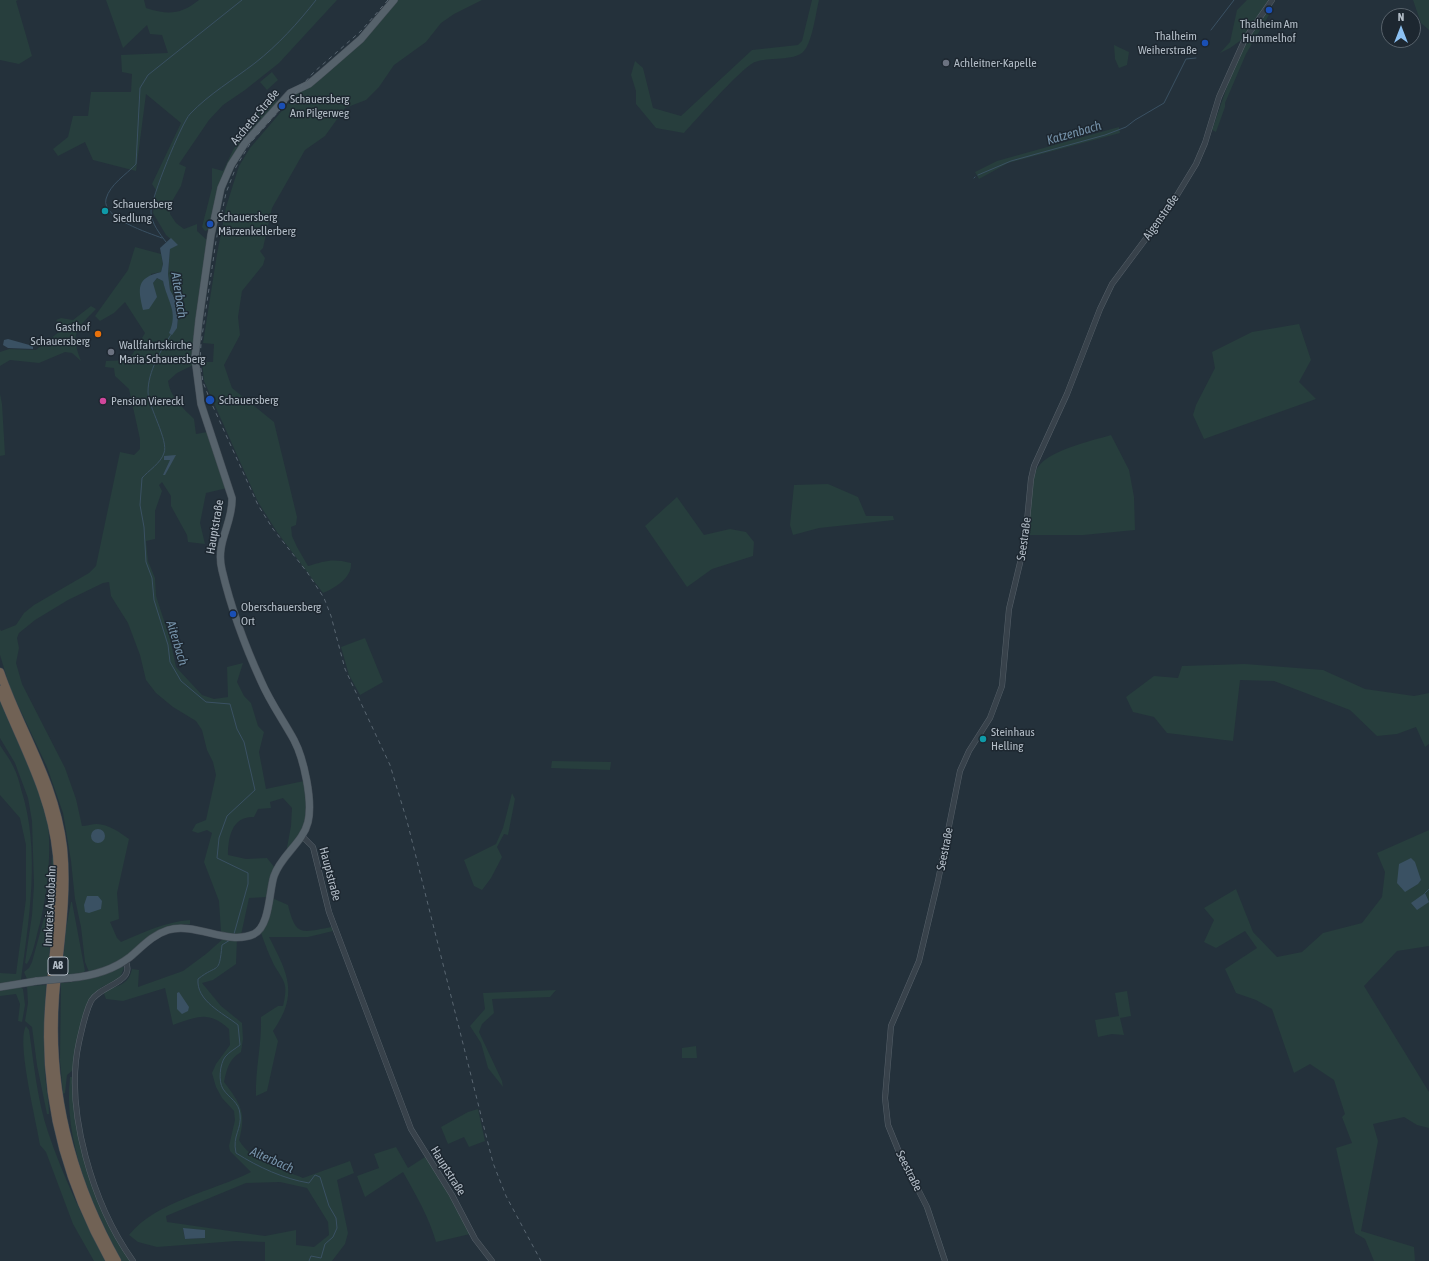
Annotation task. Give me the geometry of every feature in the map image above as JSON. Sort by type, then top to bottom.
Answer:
[{"type":"highway","name":"Innkreis Autobahn","points":[[0,672],[43,772],[59,822],[64,861],[64,888],[54,1027],[54,1060],[58,1097],[66,1138],[79,1181],[93,1215],[117,1261]]},
{"type":"highway","name":"Innkreis Autobahn","points":[[0,690],[41,783],[50,811],[55,839],[58,896],[48,1011],[48,1052],[51,1093],[58,1130],[77,1191],[110,1261]]},
{"type":"main road","name":"Ascheter Straße","points":[[226,479],[201,404],[195,358],[211,235],[221,188],[231,165],[245,143],[290,93],[309,84],[322,73],[361,38],[394,0]]},
{"type":"main road","name":"Hauptstraße","points":[[226,479],[232,502],[220,545],[220,562],[232,606],[252,661],[269,698],[298,751],[309,803],[308,821],[302,836]]},
{"type":"main road","points":[[0,987],[37,981],[70,978],[101,972],[125,960],[152,937],[170,929],[190,928],[240,937],[253,934],[262,927],[276,871],[302,836]]},
{"type":"street","name":"Aigenstraße","points":[[1049,433],[1067,394],[1100,309],[1112,284],[1171,205],[1196,164],[1220,97],[1245,39],[1272,0]]},
{"type":"street","name":"Seestraße","points":[[945,1261],[927,1207],[899,1152],[888,1125],[885,1098],[891,1026],[919,961],[938,881],[960,771],[969,751],[985,728],[999,698],[1003,677],[1010,609],[1025,542],[1031,479],[1049,433]]},
{"type":"street","name":"Hauptstraße","points":[[302,836],[312,847],[329,912],[411,1129],[452,1195],[475,1239],[492,1261]]},
{"type":"street","points":[[125,960],[128,967],[126,975],[119,982],[103,989],[91,1001],[76,1058],[75,1080],[82,1136],[92,1178],[114,1231],[132,1261]]},
{"type":"green space","points":[[0,0],[18,0],[16,1],[32,56],[19,64],[0,60]]},
{"type":"green space","points":[[106,0],[144,0],[146,8],[161,12],[174,12],[186,9],[199,0],[337,0],[279,63],[223,105],[209,120],[179,164],[186,167],[181,186],[171,203],[170,214],[176,223],[184,229],[197,224],[197,231],[208,241],[193,365],[177,373],[168,381],[174,397],[194,419],[196,434],[207,432],[227,488],[206,493],[200,523],[205,544],[188,542],[187,535],[171,506],[171,496],[162,482],[159,485],[162,491],[155,511],[155,539],[146,541],[148,561],[155,578],[156,596],[170,639],[176,667],[202,695],[214,699],[228,697],[227,667],[243,663],[237,682],[244,696],[251,703],[258,726],[264,732],[259,752],[266,789],[304,781],[307,804],[306,820],[299,835],[286,853],[291,826],[292,808],[283,798],[270,802],[271,808],[258,809],[254,817],[241,820],[236,824],[230,835],[228,855],[246,859],[267,858],[275,868],[267,897],[249,898],[241,935],[221,932],[219,901],[204,862],[212,833],[207,830],[198,833],[192,831],[196,824],[206,820],[216,775],[202,730],[196,721],[173,707],[156,693],[146,680],[140,655],[128,623],[111,596],[109,582],[103,583],[68,600],[35,620],[19,633],[17,638],[19,648],[16,663],[22,684],[65,768],[76,799],[82,826],[101,824],[110,827],[129,839],[117,893],[119,919],[110,922],[117,938],[121,942],[163,925],[190,920],[190,924],[177,925],[160,930],[122,960],[89,972],[85,962],[63,813],[47,767],[10,688],[0,655],[0,629],[1,631],[16,625],[24,613],[34,605],[89,573],[96,566],[120,452],[134,455],[140,449],[140,439],[129,389],[115,376],[114,368],[105,367],[106,361],[129,360],[145,333],[125,302],[114,313],[100,321],[95,316],[128,270],[135,247],[161,254],[163,264],[161,272],[151,274],[153,283],[157,278],[163,281],[171,304],[174,323],[177,328],[179,306],[170,290],[168,274],[170,248],[177,245],[166,235],[153,213],[156,190],[152,184],[181,123],[146,94],[136,171],[93,160],[85,142],[58,156],[53,149],[68,137],[73,116],[88,116],[91,92],[131,92],[132,74],[122,72],[121,55],[168,53],[162,35],[150,34],[147,25],[123,48]]},
{"type":"green space","points":[[397,0],[482,0],[454,14],[441,23],[426,42],[394,65],[379,87],[366,100],[345,108],[325,136],[305,150],[272,208],[263,248],[260,251],[265,258],[263,265],[242,291],[238,317],[240,335],[224,365],[232,388],[274,422],[297,517],[296,525],[291,527],[292,536],[308,566],[329,561],[351,563],[351,568],[346,578],[333,588],[323,593],[277,532],[258,502],[204,381],[202,362],[213,362],[214,344],[203,343],[226,207],[239,166],[250,148],[299,91],[362,40],[385,16]]},
{"type":"green space","points":[[812,0],[819,0],[809,42],[803,52],[794,57],[755,62],[749,66],[730,83],[684,133],[656,128],[636,104],[636,91],[631,75],[635,61],[643,68],[653,108],[681,116],[752,50],[798,45],[802,41]]},
{"type":"green space","points":[[1247,0],[1269,0],[1273,8],[1246,54],[1225,103],[1216,132],[1212,130],[1244,38],[1220,53],[1230,42],[1237,10]]},
{"type":"green space","points":[[1413,0],[1429,0],[1429,30],[1421,23],[1421,8],[1416,8]]},
{"type":"green space","points":[[1114,45],[1129,52],[1127,65],[1119,68],[1115,59]]},
{"type":"green space","points":[[272,72],[278,80],[267,90],[260,82]]},
{"type":"green space","points":[[272,93],[278,102],[236,152],[208,230],[205,231],[202,227],[212,188],[212,168],[223,171],[233,150],[245,132],[243,130],[245,125],[269,102]]},
{"type":"green space","points":[[1119,127],[1120,133],[1008,163],[979,179],[975,172],[997,161]]},
{"type":"green space","points":[[91,306],[96,309],[80,327],[76,337],[76,344],[81,361],[72,353],[65,352],[39,363],[10,360],[0,366],[0,352],[9,349],[36,350],[64,328],[56,320],[61,318],[73,320]]},
{"type":"green space","points":[[1299,324],[1311,360],[1299,382],[1316,399],[1204,439],[1193,415],[1196,405],[1215,368],[1212,352],[1252,332]]},
{"type":"green space","points":[[0,394],[5,455],[0,456]]},
{"type":"green space","points":[[1111,435],[1129,470],[1134,497],[1135,530],[1083,535],[1029,535],[1032,487],[1036,471],[1040,464],[1058,452]]},
{"type":"green space","points":[[828,484],[858,497],[866,516],[893,516],[894,520],[819,528],[793,535],[790,525],[794,485]]},
{"type":"green space","points":[[677,497],[704,535],[730,529],[746,532],[754,542],[753,556],[712,569],[687,587],[645,526]]},
{"type":"green space","points":[[365,638],[383,682],[360,695],[349,675],[341,647]]},
{"type":"green space","points":[[1245,664],[1323,670],[1365,689],[1414,696],[1429,693],[1429,744],[1425,747],[1416,727],[1397,734],[1377,736],[1350,710],[1274,681],[1240,680],[1233,741],[1167,733],[1154,717],[1133,712],[1126,697],[1154,676],[1178,678],[1182,666]]},
{"type":"green space","points":[[0,701],[44,805],[49,833],[49,864],[43,910],[35,944],[27,964],[25,963],[32,915],[34,885],[32,821],[28,798],[15,763],[0,738]]},
{"type":"green space","points":[[0,745],[16,771],[27,812],[31,836],[32,884],[21,980],[0,984],[0,973],[16,974],[26,899],[26,845],[20,818],[0,795]]},
{"type":"green space","points":[[552,761],[611,762],[610,770],[551,768]]},
{"type":"green space","points":[[512,793],[515,799],[508,835],[504,834],[497,847],[502,857],[491,878],[482,890],[474,886],[464,860],[496,844],[503,828]]},
{"type":"green space","points":[[1429,830],[1429,946],[1397,951],[1364,986],[1429,1092],[1429,1128],[1417,1125],[1404,1117],[1373,1124],[1378,1141],[1361,1231],[1414,1247],[1415,1261],[1374,1261],[1365,1239],[1355,1233],[1336,1148],[1352,1143],[1342,1117],[1345,1114],[1334,1080],[1310,1064],[1294,1073],[1272,1009],[1256,1000],[1236,993],[1225,969],[1257,948],[1245,931],[1216,948],[1204,942],[1214,920],[1204,908],[1236,889],[1253,932],[1277,957],[1302,952],[1323,933],[1362,923],[1382,897],[1385,872],[1377,853]]},
{"type":"green space","points":[[52,857],[54,865],[54,895],[47,977],[27,979],[24,972],[29,968],[32,962],[49,900]]},
{"type":"green space","points":[[272,898],[288,905],[294,923],[298,928],[307,931],[332,927],[333,931],[308,937],[269,937],[285,973],[288,984],[288,995],[286,1006],[281,1018],[273,1031],[278,1041],[267,1091],[256,1096],[256,1076],[261,1017],[278,1006],[283,1006],[285,993],[283,980],[272,961],[261,933],[265,927]]},
{"type":"green space","points":[[71,902],[85,971],[83,973],[62,975],[66,929]]},
{"type":"green space","points":[[224,938],[237,938],[236,964],[213,980],[202,983],[221,1006],[242,1023],[243,1039],[241,1052],[229,1064],[224,1082],[238,1102],[242,1115],[239,1140],[251,1154],[267,1164],[303,1178],[350,1161],[354,1173],[337,1180],[348,1233],[345,1244],[332,1261],[265,1261],[265,1242],[236,1241],[157,1247],[138,1242],[129,1235],[140,1223],[154,1213],[186,1198],[251,1172],[230,1151],[229,1146],[235,1120],[234,1111],[222,1098],[216,1087],[212,1073],[216,1064],[230,1045],[229,1029],[215,1019],[208,1017],[196,1018],[173,1025],[165,988],[123,1001],[106,999],[103,991],[125,982],[132,969],[139,970],[138,987],[183,971]],"holes":[[[280,1182],[307,1188],[328,1222],[329,1235],[314,1247],[296,1245],[296,1230],[265,1236],[167,1222],[166,1216],[246,1183]],[[183,1229],[205,1230],[205,1238],[185,1239]]]},
{"type":"green space","points":[[122,965],[124,968],[119,980],[102,987],[89,1003],[80,1025],[73,1070],[67,1075],[65,1093],[63,1094],[60,1060],[61,983],[93,978]]},
{"type":"green space","points":[[46,985],[44,1052],[49,1114],[47,1114],[37,1065],[32,1027],[25,1021],[28,1003],[27,986]]},
{"type":"green space","points":[[20,987],[23,989],[25,1005],[22,1022],[18,1021],[20,1004],[16,994],[0,996],[0,991]]},
{"type":"green space","points":[[556,990],[550,997],[492,999],[494,1013],[482,1024],[479,1032],[502,1081],[503,1087],[488,1068],[481,1043],[470,1026],[485,1009],[483,993]]},
{"type":"green space","points":[[1127,991],[1131,1016],[1120,1018],[1124,1035],[1112,1034],[1098,1037],[1095,1020],[1119,1016],[1115,993]]},
{"type":"green space","points":[[26,1026],[29,1030],[38,1094],[48,1132],[67,1182],[105,1261],[94,1261],[73,1224],[46,1152],[40,1145],[25,1065],[24,1035]]},
{"type":"green space","points":[[696,1046],[697,1058],[682,1058],[682,1048]]},
{"type":"green space","points":[[70,1077],[74,1077],[81,1140],[88,1174],[98,1200],[116,1237],[130,1261],[122,1261],[100,1218],[82,1172],[75,1149],[71,1125],[69,1101]]},
{"type":"green space","points":[[478,1109],[485,1141],[469,1147],[464,1137],[448,1144],[441,1127],[468,1112]]},
{"type":"green space","points":[[396,1147],[408,1168],[425,1157],[434,1168],[470,1234],[436,1242],[426,1215],[403,1172],[365,1197],[357,1176],[379,1168],[374,1154]]},
{"type":"water","points":[[171,238],[178,245],[170,249],[168,274],[170,290],[179,306],[177,328],[172,335],[169,333],[172,326],[173,313],[163,281],[157,278],[153,283],[157,297],[149,309],[143,310],[140,296],[143,281],[153,274],[161,272],[163,264],[160,248]]},
{"type":"water","points":[[8,339],[33,346],[33,349],[8,348],[3,345],[4,340]]},
{"type":"water","points":[[176,455],[165,475],[163,475],[170,460],[164,460],[164,456]]},
{"type":"water","points":[[95,829],[101,829],[105,833],[105,839],[101,843],[95,843],[91,839],[91,833]]},
{"type":"water","points":[[1411,858],[1415,862],[1421,880],[1418,884],[1405,892],[1397,883],[1399,864]]},
{"type":"water","points":[[1425,893],[1429,902],[1417,910],[1411,903]]},
{"type":"water","points":[[87,896],[98,896],[102,901],[101,909],[89,913],[85,912],[84,905]]},
{"type":"water","points":[[179,992],[189,1007],[188,1011],[182,1014],[177,1009],[177,993]]},
{"type":"water","points":[[183,1228],[205,1230],[205,1238],[185,1239]]},
{"type":"waterway","points":[[162,238],[127,224],[118,218],[106,206],[106,199],[111,189],[136,164],[140,88],[148,75],[242,0]]},
{"type":"waterway","name":"Aiterbach","points":[[166,242],[152,220],[152,205],[167,162],[186,120],[190,114],[205,100],[272,49],[316,0]]},
{"type":"waterway","name":"Katzenbach","points":[[1211,30],[1234,0]]},
{"type":"waterway","name":"Katzenbach","points":[[978,175],[1011,161],[1105,135],[1126,127],[1164,103],[1186,59],[1196,58]]},
{"type":"waterway","name":"Aiterbach","points":[[172,333],[150,376],[148,392],[151,406],[164,440],[165,448],[162,457],[142,478],[140,505],[144,527],[146,562],[152,578],[154,600],[168,645],[170,662],[181,681],[206,702],[230,704],[237,729],[244,742],[255,790],[227,816],[219,838],[217,858],[248,873],[248,884],[234,934]]},
{"type":"waterway","points":[[1425,893],[1429,889]]},
{"type":"waterway","name":"Aiterbach","points":[[230,940],[222,945],[220,961],[216,968],[198,979],[201,994],[206,1000],[218,1011],[238,1025],[240,1045],[225,1057],[220,1073],[221,1086],[236,1103],[240,1114],[240,1124],[235,1142],[236,1153],[262,1168],[290,1179],[309,1183],[315,1175],[320,1177],[329,1206],[336,1218],[337,1228],[333,1237],[325,1244],[321,1258],[311,1256],[309,1261]]},
{"type":"railway","points":[[388,0],[361,31],[314,72],[251,142],[236,167],[226,193],[216,241],[201,343],[200,363],[203,382],[210,400],[258,505],[273,529],[307,572],[324,598],[331,616],[345,669],[390,765],[407,821],[493,1163],[506,1196],[541,1261]]},
{"type":"place","name":"Thalheim Am Hummelhof","points":[[1269,10]]},
{"type":"place","name":"Thalheim Weiherstraße","points":[[1205,43]]},
{"type":"place","name":"Achleitner-Kapelle","points":[[946,63]]},
{"type":"place","name":"Schauersberg Am Pilgerweg","points":[[282,106]]},
{"type":"place","name":"Schauersberg Siedlung","points":[[105,211]]},
{"type":"place","name":"Schauersberg Märzenkellerberg","points":[[210,224]]},
{"type":"place","name":"Gasthof Schauersberg","points":[[98,334]]},
{"type":"place","name":"Wallfahrtskirche Maria Schauersberg","points":[[111,352]]},
{"type":"place","name":"Schauersberg","points":[[210,400]]},
{"type":"place","name":"Pension Viereckl","points":[[103,401]]},
{"type":"place","name":"Oberschauersberg Ort","points":[[233,614]]},
{"type":"place","name":"Steinhaus Helling","points":[[983,739]]}]
